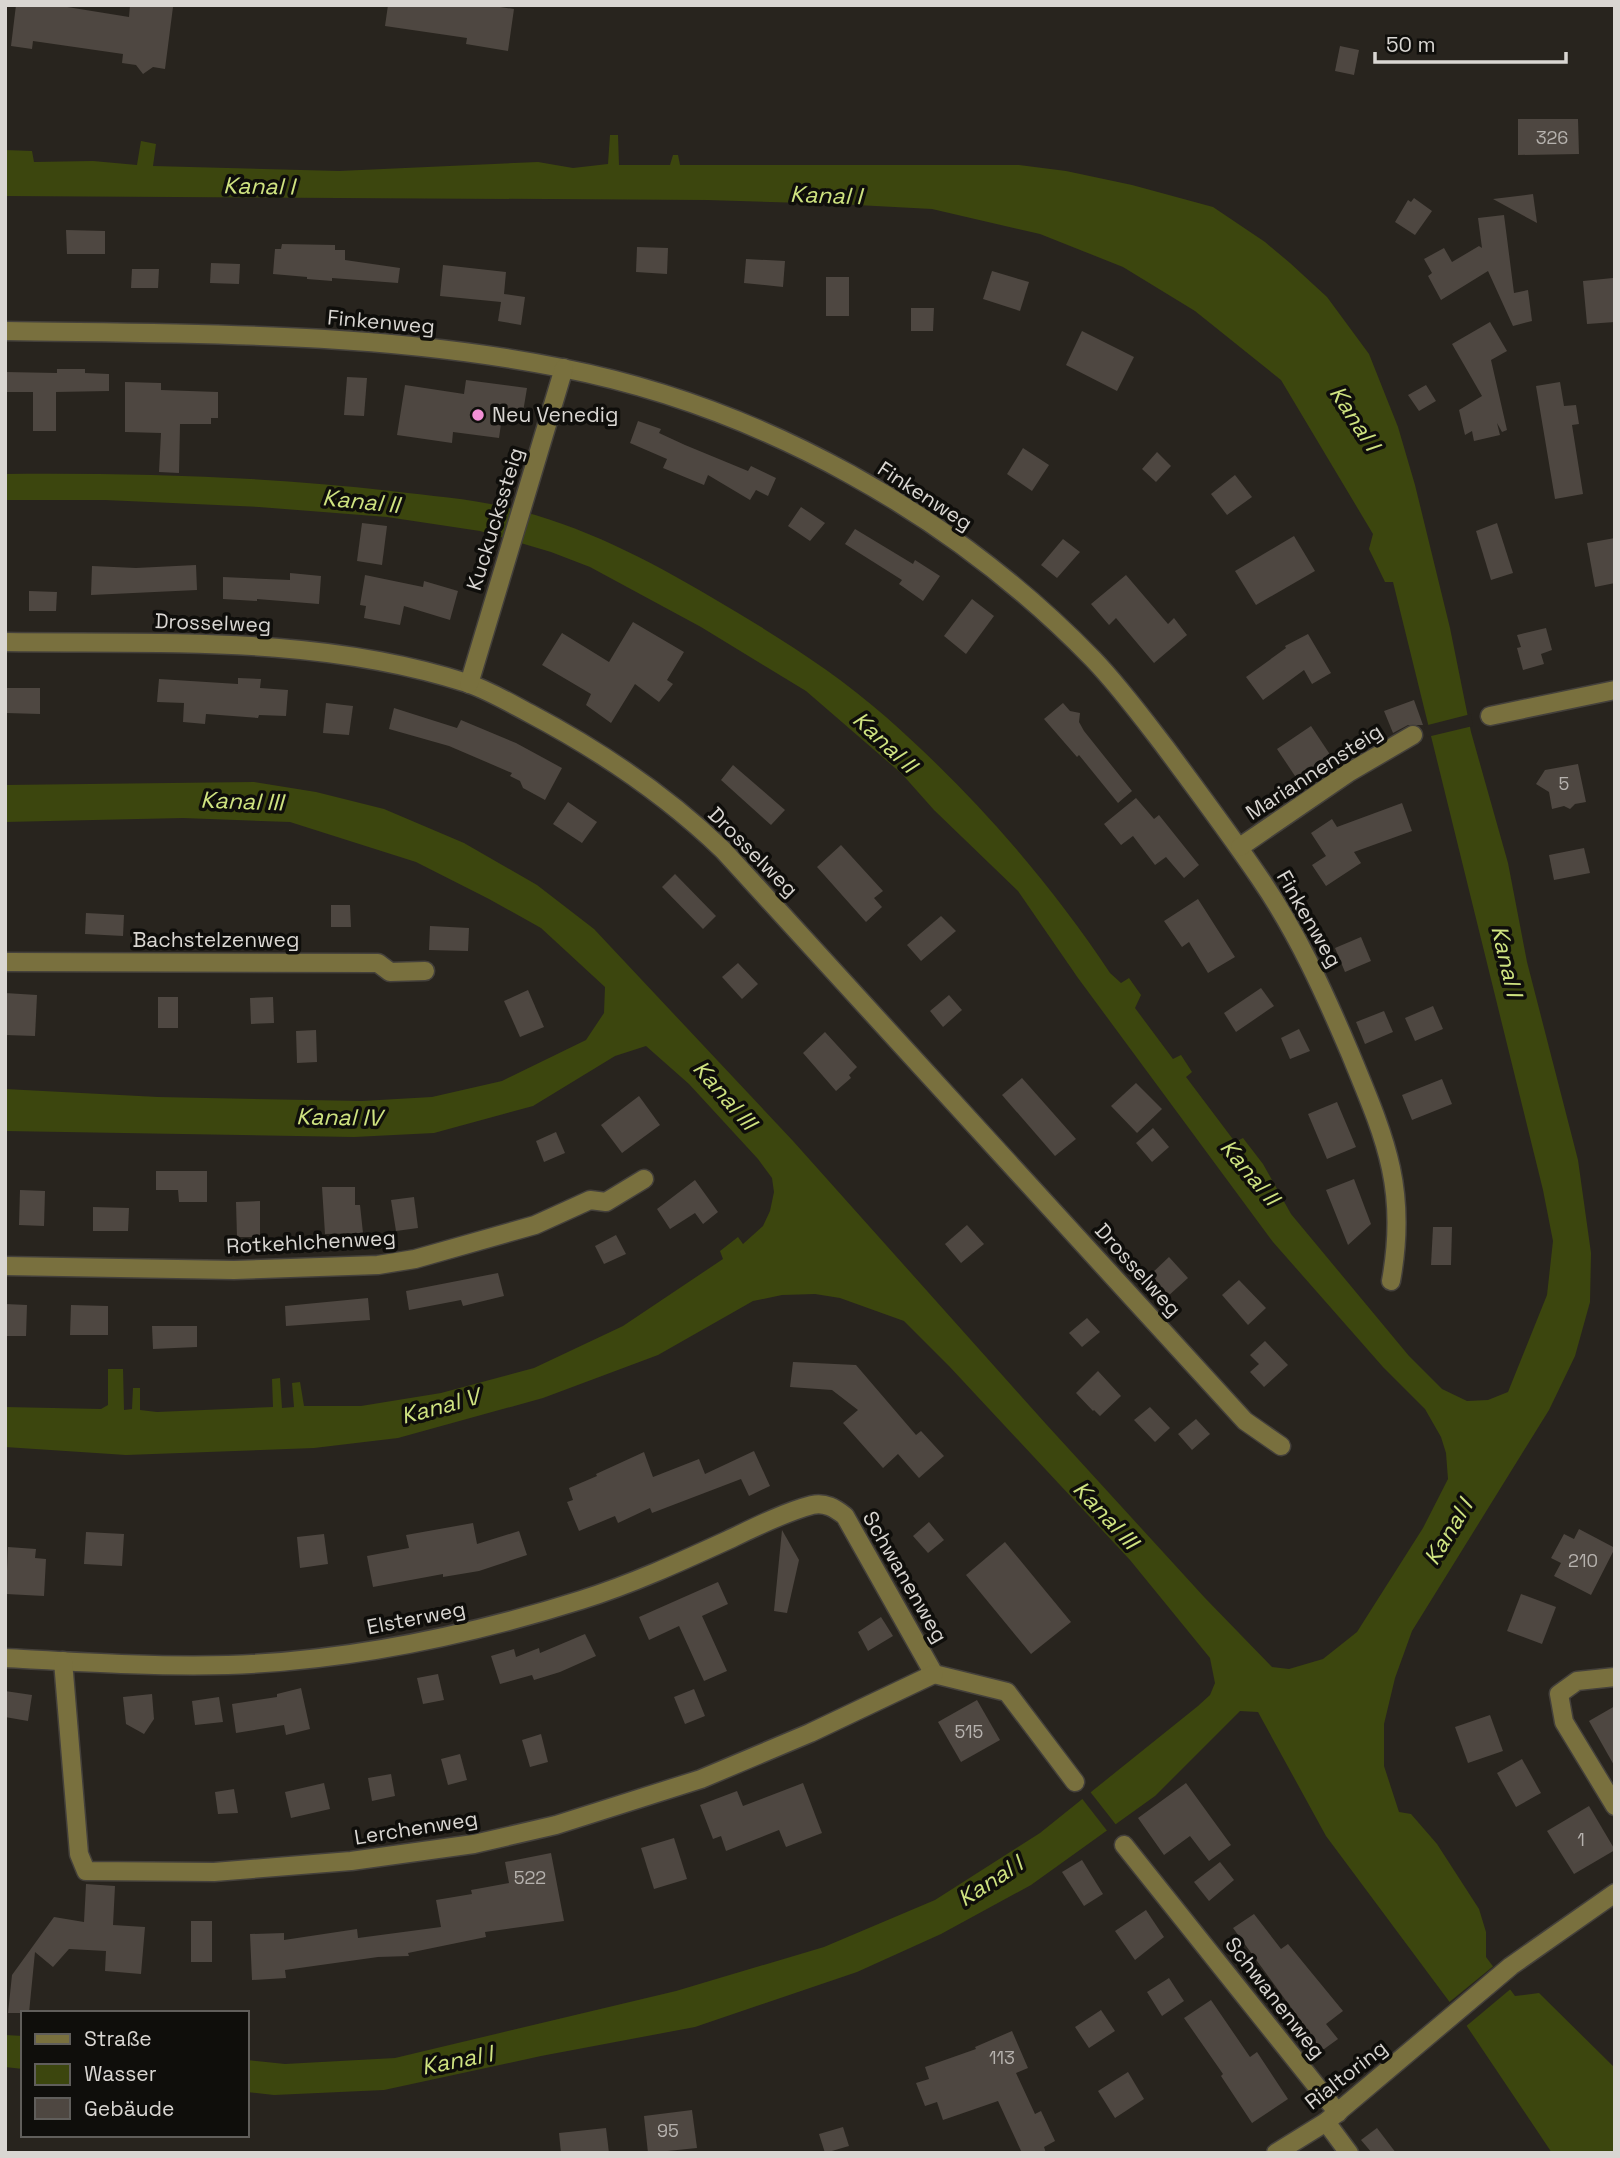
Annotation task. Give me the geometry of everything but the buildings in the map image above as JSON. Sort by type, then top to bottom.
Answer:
[{"type":"street","name":"Finkenweg","points":[[5,331],[172,334],[376,343],[484,354],[564,368],[682,401],[728,417],[805,451],[849,474],[905,509],[998,572],[1043,610],[1096,662],[1147,724],[1240,848],[1283,912],[1302,946],[1377,1118],[1392,1170],[1397,1202],[1398,1237],[1391,1282]]},
{"type":"street","name":"Kuckuckssteig","points":[[469,684],[564,368]]},
{"type":"street","name":"Drosselweg","points":[[5,642],[232,644],[284,648],[405,667],[469,684],[559,729],[616,764],[705,832],[765,893],[1245,1421],[1281,1446]]},
{"type":"street","points":[[1490,716],[1615,690]]},
{"type":"street","name":"Mariannensteig","points":[[1240,848],[1348,773],[1413,735]]},
{"type":"street","name":"Bachstelzenweg","points":[[5,962],[378,963],[390,972],[425,971]]},
{"type":"street","name":"Rotkehlchenweg","points":[[5,1266],[234,1270],[378,1265],[415,1259],[536,1225],[590,1200],[606,1202],[643,1179]]},
{"type":"street","name":"Elsterweg","points":[[5,1658],[144,1665],[229,1665],[350,1654],[436,1639],[497,1625],[601,1594],[813,1505]]},
{"type":"street","name":"Schwanenweg","points":[[813,1505],[834,1507],[845,1516],[934,1674],[1007,1692],[1075,1782]]},
{"type":"street","name":"Lerchenweg","points":[[63,1661],[79,1854],[86,1871],[214,1872],[351,1861],[474,1844],[556,1825],[701,1779],[810,1733],[934,1674]]},
{"type":"street","points":[[1615,1677],[1577,1681],[1559,1694],[1564,1722],[1615,1806]]},
{"type":"street","name":"Schwanenweg","points":[[1124,1845],[1332,2117],[1349,2153]]},
{"type":"street","name":"Rialtoring","points":[[1276,2153],[1332,2117],[1511,1966],[1615,1893]]},
{"type":"water","points":[[610,135],[618,135],[619,165],[670,165],[673,155],[678,155],[680,165],[1019,165],[1066,171],[1132,185],[1213,207],[1265,242],[1327,297],[1369,354],[1398,427],[1415,485],[1450,628],[1471,732],[1508,863],[1527,962],[1578,1160],[1591,1253],[1590,1302],[1575,1356],[1549,1410],[1412,1631],[1395,1678],[1384,1724],[1384,1766],[1399,1812],[1411,1814],[1437,1844],[1479,1909],[1486,1932],[1486,1957],[1515,1996],[1539,1993],[1615,2068],[1615,2153],[1552,2153],[1460,2016],[1326,1836],[1258,1712],[1240,1711],[1155,1796],[1031,1885],[941,1934],[857,1972],[695,2027],[541,2056],[384,2090],[274,2095],[248,2092],[248,2060],[285,2064],[395,2058],[676,1991],[824,1947],[935,1900],[1040,1833],[1198,1706],[1210,1695],[1215,1683],[1210,1658],[1130,1560],[949,1366],[904,1321],[840,1298],[815,1294],[782,1295],[753,1301],[658,1355],[543,1398],[398,1438],[314,1448],[126,1455],[5,1447],[5,1407],[101,1409],[108,1405],[108,1369],[123,1369],[124,1410],[132,1409],[133,1388],[140,1388],[140,1410],[157,1412],[273,1407],[272,1379],[280,1378],[282,1408],[294,1407],[292,1383],[300,1382],[304,1406],[361,1406],[441,1393],[534,1368],[623,1326],[723,1259],[720,1251],[738,1237],[743,1244],[763,1226],[774,1192],[772,1178],[758,1159],[689,1084],[646,1046],[615,1056],[533,1106],[434,1133],[354,1137],[5,1131],[5,1089],[158,1097],[362,1101],[432,1097],[502,1081],[586,1040],[604,1013],[605,987],[541,928],[416,862],[290,822],[183,818],[5,822],[5,785],[254,782],[316,792],[384,809],[464,843],[537,885],[594,929],[793,1141],[1046,1424],[1272,1667],[1289,1669],[1323,1659],[1357,1632],[1423,1528],[1448,1479],[1446,1453],[1441,1437],[1425,1409],[1383,1367],[1273,1242],[1078,978],[1018,891],[934,810],[902,774],[806,691],[701,627],[590,567],[551,552],[480,531],[387,517],[259,507],[105,500],[5,500],[5,474],[247,479],[462,499],[505,507],[559,523],[612,544],[662,569],[779,638],[845,683],[886,717],[978,806],[1034,870],[1110,973],[1121,983],[1129,978],[1141,995],[1135,1008],[1173,1059],[1181,1055],[1192,1072],[1186,1077],[1235,1142],[1243,1138],[1263,1164],[1291,1214],[1409,1356],[1442,1389],[1467,1401],[1488,1400],[1508,1392],[1547,1295],[1553,1241],[1543,1190],[1393,582],[1385,582],[1369,549],[1373,534],[1281,380],[1195,311],[1123,267],[1040,234],[932,209],[707,200],[5,196],[5,150],[32,151],[34,162],[93,161],[137,165],[141,141],[156,144],[153,166],[339,171],[538,162],[573,168],[608,164]]},
{"type":"water","points":[[5,2035],[21,2036],[21,2069],[5,2067]]},
{"type":"pier","points":[[1471,714],[1473,726],[1427,737],[1424,726]]},
{"type":"pier","points":[[1088,1789],[1117,1826],[1108,1832],[1080,1796]]},
{"type":"pier","points":[[1496,1964],[1513,1987],[1464,2028],[1447,2004]]},
{"type":"place","name":"Neu Venedig","points":[[478,415]]},
{"type":"water label","name":"Kanal I","points":[[259,186]]},
{"type":"water label","name":"Kanal I","points":[[826,195]]},
{"type":"water label","name":"Kanal I","points":[[1355,418]]},
{"type":"water label","name":"Kanal II","points":[[361,501]]},
{"type":"water label","name":"Kanal II","points":[[885,742]]},
{"type":"water label","name":"Kanal III","points":[[242,801]]},
{"type":"water label","name":"Kanal I","points":[[1507,961]]},
{"type":"water label","name":"Kanal III","points":[[725,1095]]},
{"type":"water label","name":"Kanal IV","points":[[339,1117]]},
{"type":"water label","name":"Kanal II","points":[[1250,1172]]},
{"type":"water label","name":"Kanal V","points":[[440,1406]]},
{"type":"water label","name":"Kanal III","points":[[1106,1515]]},
{"type":"water label","name":"Kanal I","points":[[1448,1532]]},
{"type":"water label","name":"Kanal I","points":[[990,1881]]},
{"type":"water label","name":"Kanal I","points":[[457,2060]]}]
